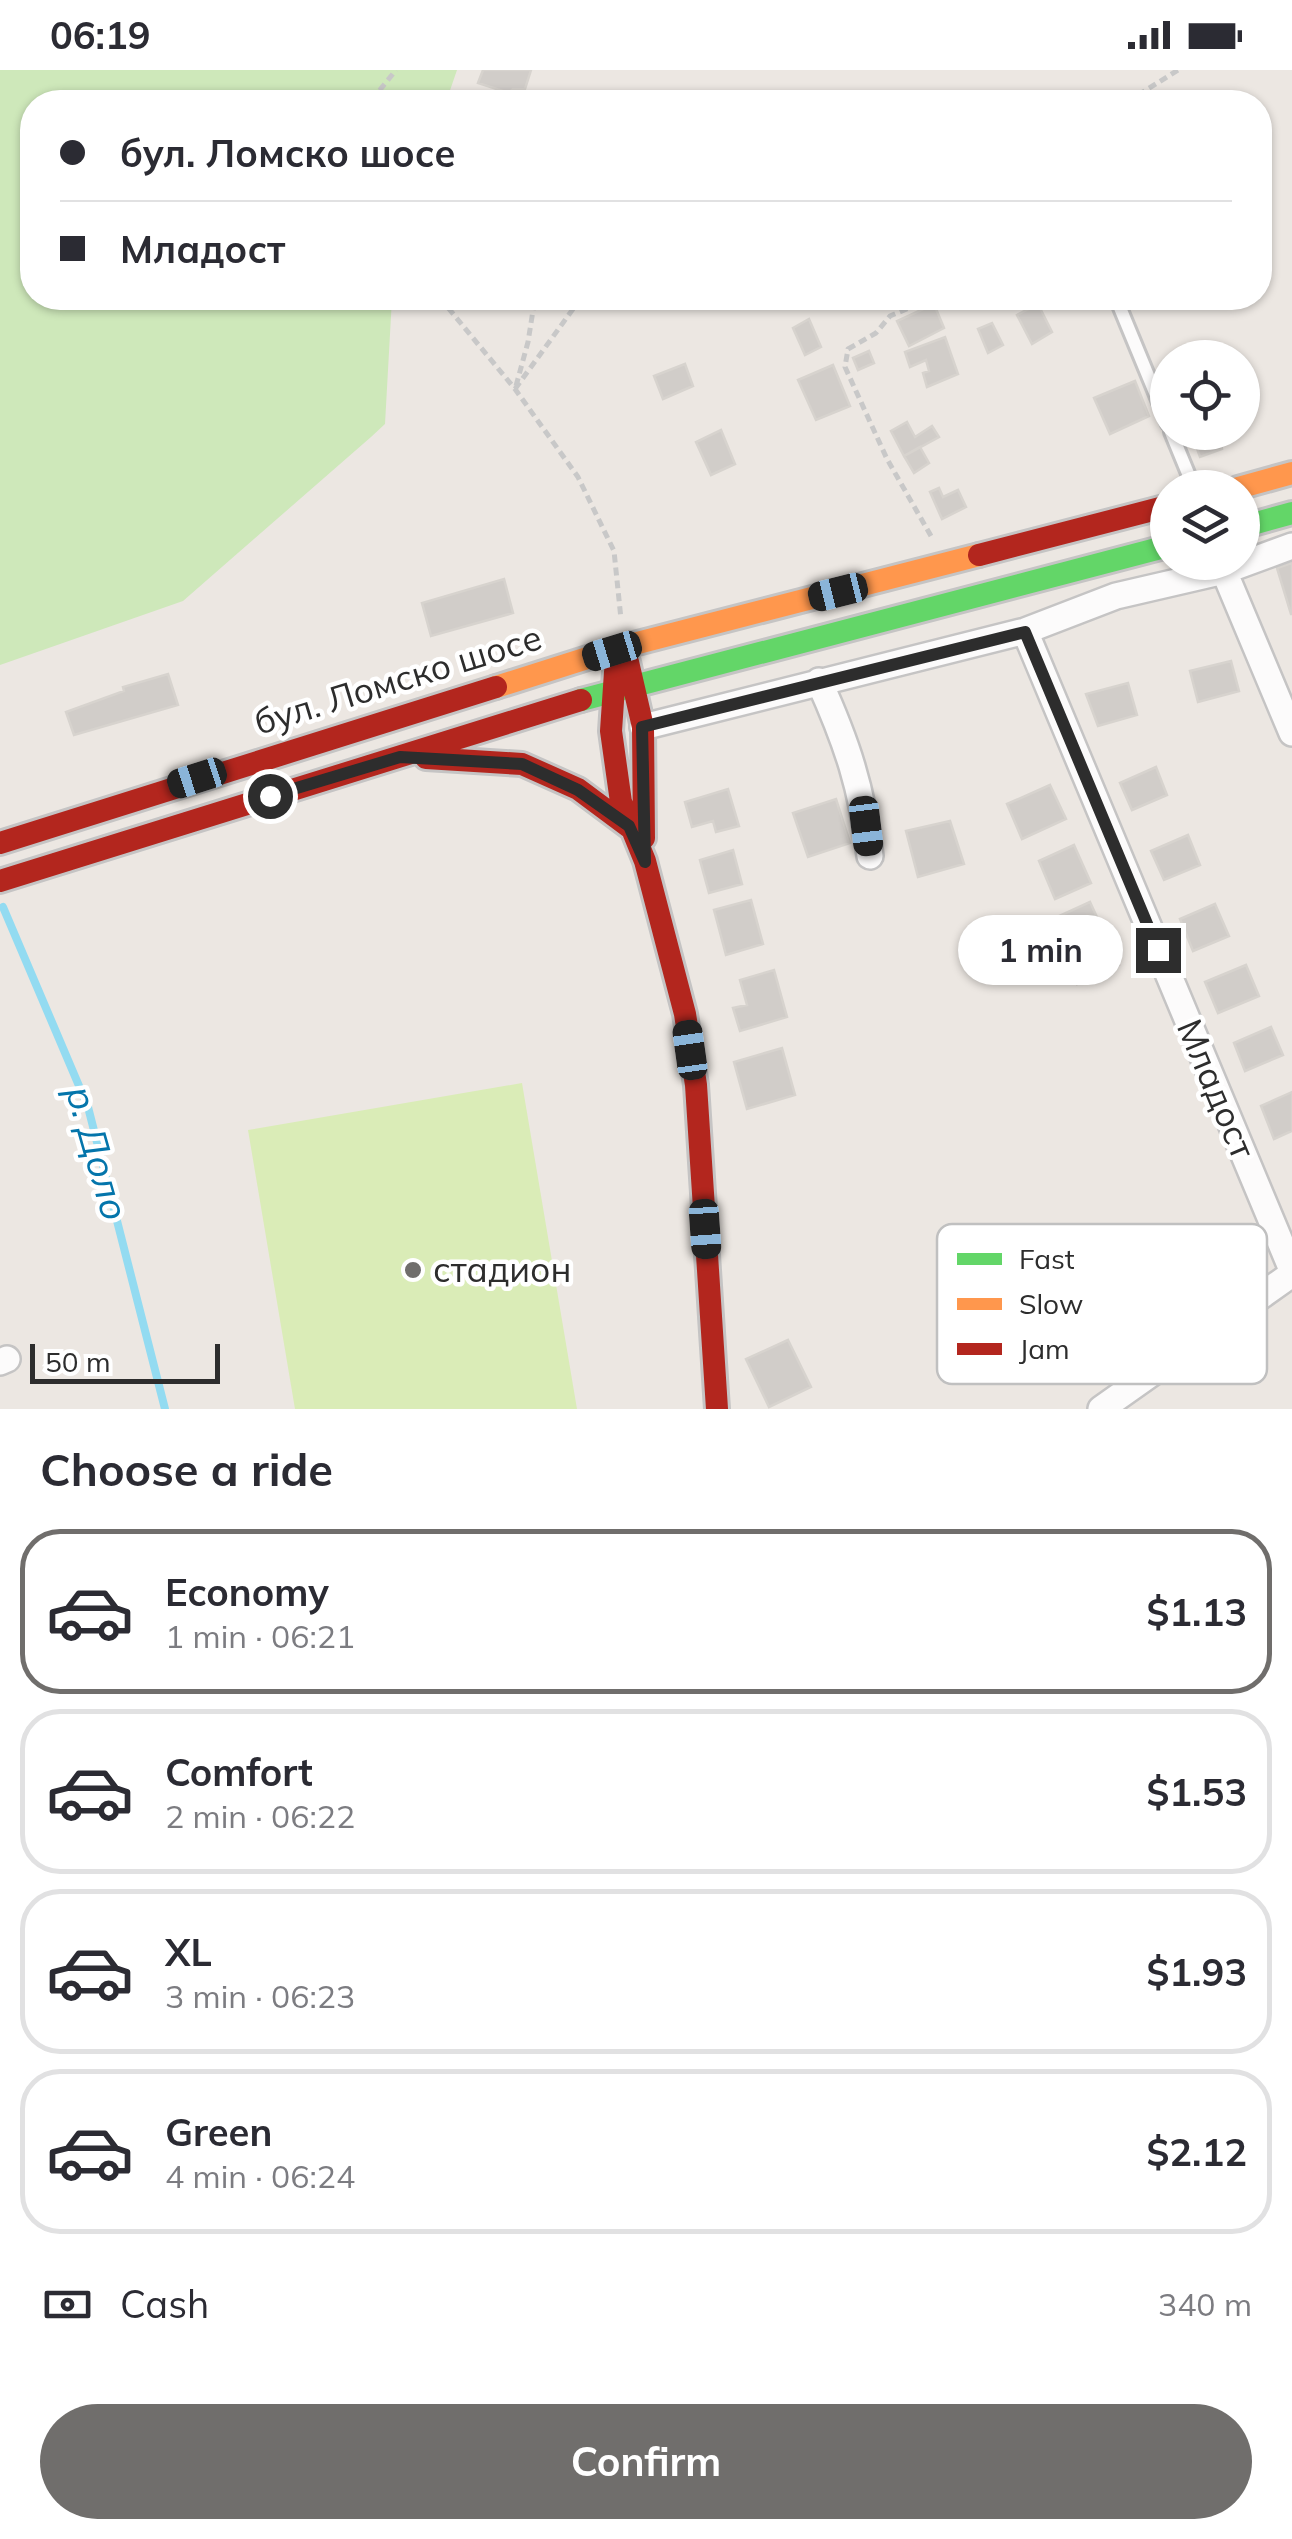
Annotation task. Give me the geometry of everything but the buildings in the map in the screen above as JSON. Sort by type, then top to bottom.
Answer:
[{"type":"main road","points":[[1260,482],[1292,473]]},
{"type":"main road","name":"бул. Ломско шосе","points":[[0,843],[622,647],[1150,511]]},
{"type":"main road","points":[[1260,522],[1292,514]]},
{"type":"main road","name":"бул. Ломско шосе","points":[[0,881],[612,690],[1150,551]]},
{"type":"main road","points":[[622,647],[635,685],[642,727],[645,862]]},
{"type":"main road","points":[[622,647],[612,690],[615,771],[629,826],[645,862],[686,1014],[696,1086],[717,1409]]},
{"type":"main road","points":[[400,757],[522,764],[578,790],[629,826]]},
{"type":"street","points":[[1260,558],[1292,546]]},
{"type":"street","points":[[642,727],[1025,632],[1116,596],[1185,580]]},
{"type":"street","points":[[1228,580],[1292,733]]},
{"type":"street","name":"Младост","points":[[1025,632],[1292,1272]]},
{"type":"street","points":[[819,681],[862,796],[870,856]]},
{"type":"street","points":[[1267,1290],[1292,1272]]},
{"type":"street","points":[[1101,1409],[1136,1384]]},
{"type":"lane","points":[[1121,310],[1150,380]]},
{"type":"path","points":[[380,90],[396,70]]},
{"type":"path","points":[[1146,90],[1178,70]]},
{"type":"path","points":[[450,310],[515,388],[578,478],[614,551],[622,612]]},
{"type":"path","points":[[515,388],[533,310]]},
{"type":"path","points":[[515,388],[571,310]]},
{"type":"path","points":[[904,310],[890,316],[876,333],[848,349],[844,367],[887,458],[947,564]]},
{"type":"green space","points":[[0,70],[457,70],[450,90],[20,90],[20,310],[391,310],[385,424],[183,601],[0,665]]},
{"type":"green space","name":"стадион","points":[[522,1083],[577,1409],[295,1409],[248,1130]]},
{"type":"waterway","name":"р. Доло","points":[[3,907],[88,1107],[165,1409]]},
{"type":"traffic: fast","points":[[1260,522],[1292,513]]},
{"type":"traffic: fast","points":[[581,700],[1150,551]]},
{"type":"traffic: slow","points":[[1260,482],[1292,473]]},
{"type":"traffic: slow","points":[[496,687],[622,647],[979,555]]},
{"type":"traffic: jam","points":[[979,555],[1150,511]]},
{"type":"traffic: jam","points":[[628,662],[643,727],[644,838]]},
{"type":"traffic: jam","points":[[615,672],[611,731],[621,802],[645,861],[685,1014],[696,1085],[717,1409]]},
{"type":"traffic: jam","points":[[0,843],[496,687]]},
{"type":"traffic: jam","points":[[0,881],[581,700]]},
{"type":"traffic: jam","points":[[426,758],[522,764],[578,789],[629,827]]},
{"type":"place","name":"стадион","points":[[413,1270]]},
{"type":"route","points":[[270,796],[400,757],[522,764],[578,790],[629,826],[645,862],[642,727],[1025,632],[1158,950]]}]
